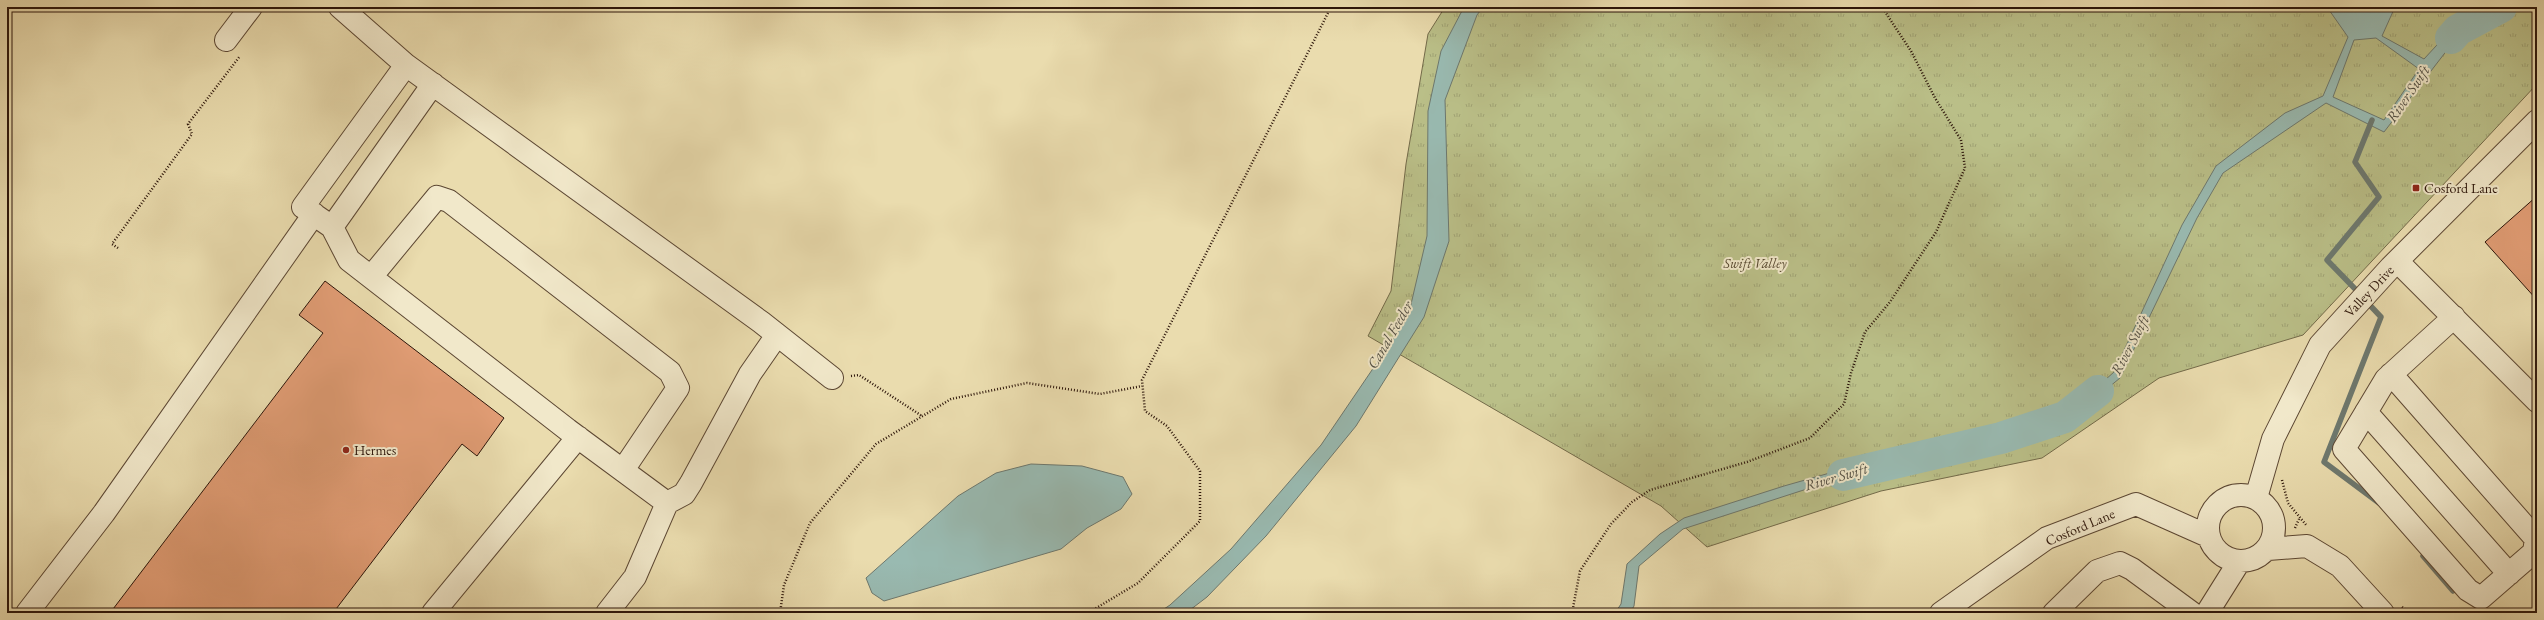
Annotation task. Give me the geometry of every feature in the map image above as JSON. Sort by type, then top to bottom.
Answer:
[{"type":"street","points":[[235,45],[251,7]]},
{"type":"street","points":[[340,7],[406,66],[433,84],[777,334],[832,378]]},
{"type":"street","points":[[406,66],[303,207],[332,227],[349,260],[578,437],[667,503]]},
{"type":"street","points":[[332,227],[433,84]]},
{"type":"street","name":"Valley Drive","points":[[2256,498],[2274,439],[2320,345],[2397,261],[2537,121]]},
{"type":"street","points":[[370,277],[436,197],[449,201],[670,372],[678,388],[622,470]]},
{"type":"street","points":[[27,613],[104,513],[314,214]]},
{"type":"street","points":[[2397,261],[2537,401]]},
{"type":"street","points":[[2391,374],[2536,539],[2534,552],[2480,598],[2468,590],[2344,449],[2386,378],[2454,318]]},
{"type":"street","points":[[607,613],[635,577],[667,503],[684,494],[750,374],[777,334]]},
{"type":"street","points":[[2366,412],[2509,574]]},
{"type":"street","points":[[433,613],[578,437]]},
{"type":"street","points":[[2235,495],[2256,498],[2264,504],[2274,521],[2272,541],[2268,549],[2260,556],[2239,562],[2219,554],[2208,536],[2208,525],[2216,506],[2235,495]]},
{"type":"street","name":"Cosford Lane","points":[[1941,613],[2047,538],[2136,504],[2208,536]]},
{"type":"street","points":[[2268,549],[2307,546],[2340,566],[2384,613]]},
{"type":"street","points":[[2207,613],[2239,562]]},
{"type":"street","points":[[2054,613],[2097,571],[2120,563],[2132,569],[2192,613]]},
{"type":"path","points":[[1088,613],[1138,583],[1200,521],[1200,471],[1167,426],[1145,410],[1142,380],[1330,7]]},
{"type":"path","points":[[1572,613],[1580,571],[1611,524],[1632,502],[1650,490],[1747,462],[1810,438],[1844,404],[1851,373],[1865,332],[1890,302],[1936,232],[1965,168],[1961,140],[1935,98],[1911,50],[1882,7]]},
{"type":"path","points":[[118,248],[112,244],[192,134],[188,124],[235,45]]},
{"type":"path","points":[[832,378],[860,375],[922,416]]},
{"type":"path","points":[[780,613],[784,586],[810,524],[876,444],[951,399],[1027,383],[1100,394],[1142,386]]},
{"type":"green space","name":"Swift Valley","points":[[1445,7],[2537,7],[2537,84],[2303,335],[2159,378],[2042,458],[1881,491],[1707,547],[1661,506],[1368,336],[1391,291],[1406,164],[1428,34]]},
{"type":"water","points":[[1464,7],[1483,7],[1477,15],[1445,100],[1449,241],[1424,317],[1356,426],[1266,536],[1207,597],[1186,613],[1158,613],[1170,605],[1231,549],[1321,445],[1408,317],[1427,236],[1428,111],[1441,51]]},
{"type":"water","points":[[2327,7],[2395,7],[2382,36],[2424,59],[2448,33],[2480,7],[2497,7],[2461,32],[2384,132],[2326,103],[2223,173],[2197,218],[2120,378],[2052,434],[2023,443],[1968,442],[1909,456],[1683,529],[1639,566],[1634,606],[1630,613],[1615,613],[1621,604],[1627,564],[1660,534],[1684,518],[1784,486],[1921,447],[1969,437],[2017,438],[2050,429],[2114,372],[2182,225],[2216,166],[2285,113],[2323,96],[2348,37]],"holes":[[[2376,38],[2419,69],[2384,120],[2333,97],[2354,40]]]},
{"type":"water","points":[[1031,464],[1082,466],[1123,477],[1132,494],[1121,509],[1087,528],[1061,549],[884,601],[872,593],[866,578],[958,496],[996,473]]},
{"type":"building","points":[[2537,196],[2537,300],[2485,242]]},
{"type":"building","name":"Hermes","points":[[325,281],[504,418],[477,456],[462,444],[333,613],[110,613],[323,333],[299,315]]},
{"type":"waterway","name":"River Swift","points":[[2451,38],[2458,30],[2501,7]]},
{"type":"waterway","points":[[2360,294],[2327,260],[2379,197],[2355,162],[2372,120]]},
{"type":"waterway","points":[[2365,300],[2381,317],[2324,462],[2379,503]]},
{"type":"waterway","name":"River Swift","points":[[1843,475],[2001,438],[2065,417],[2098,391]]},
{"type":"waterway","points":[[2423,556],[2453,591]]},
{"type":"place","name":"Cosford Lane","points":[[2416,188]]},
{"type":"place","name":"Hermes","points":[[346,450]]},
{"type":"water label","name":"Canal Feeder","points":[[1390,335]]}]
